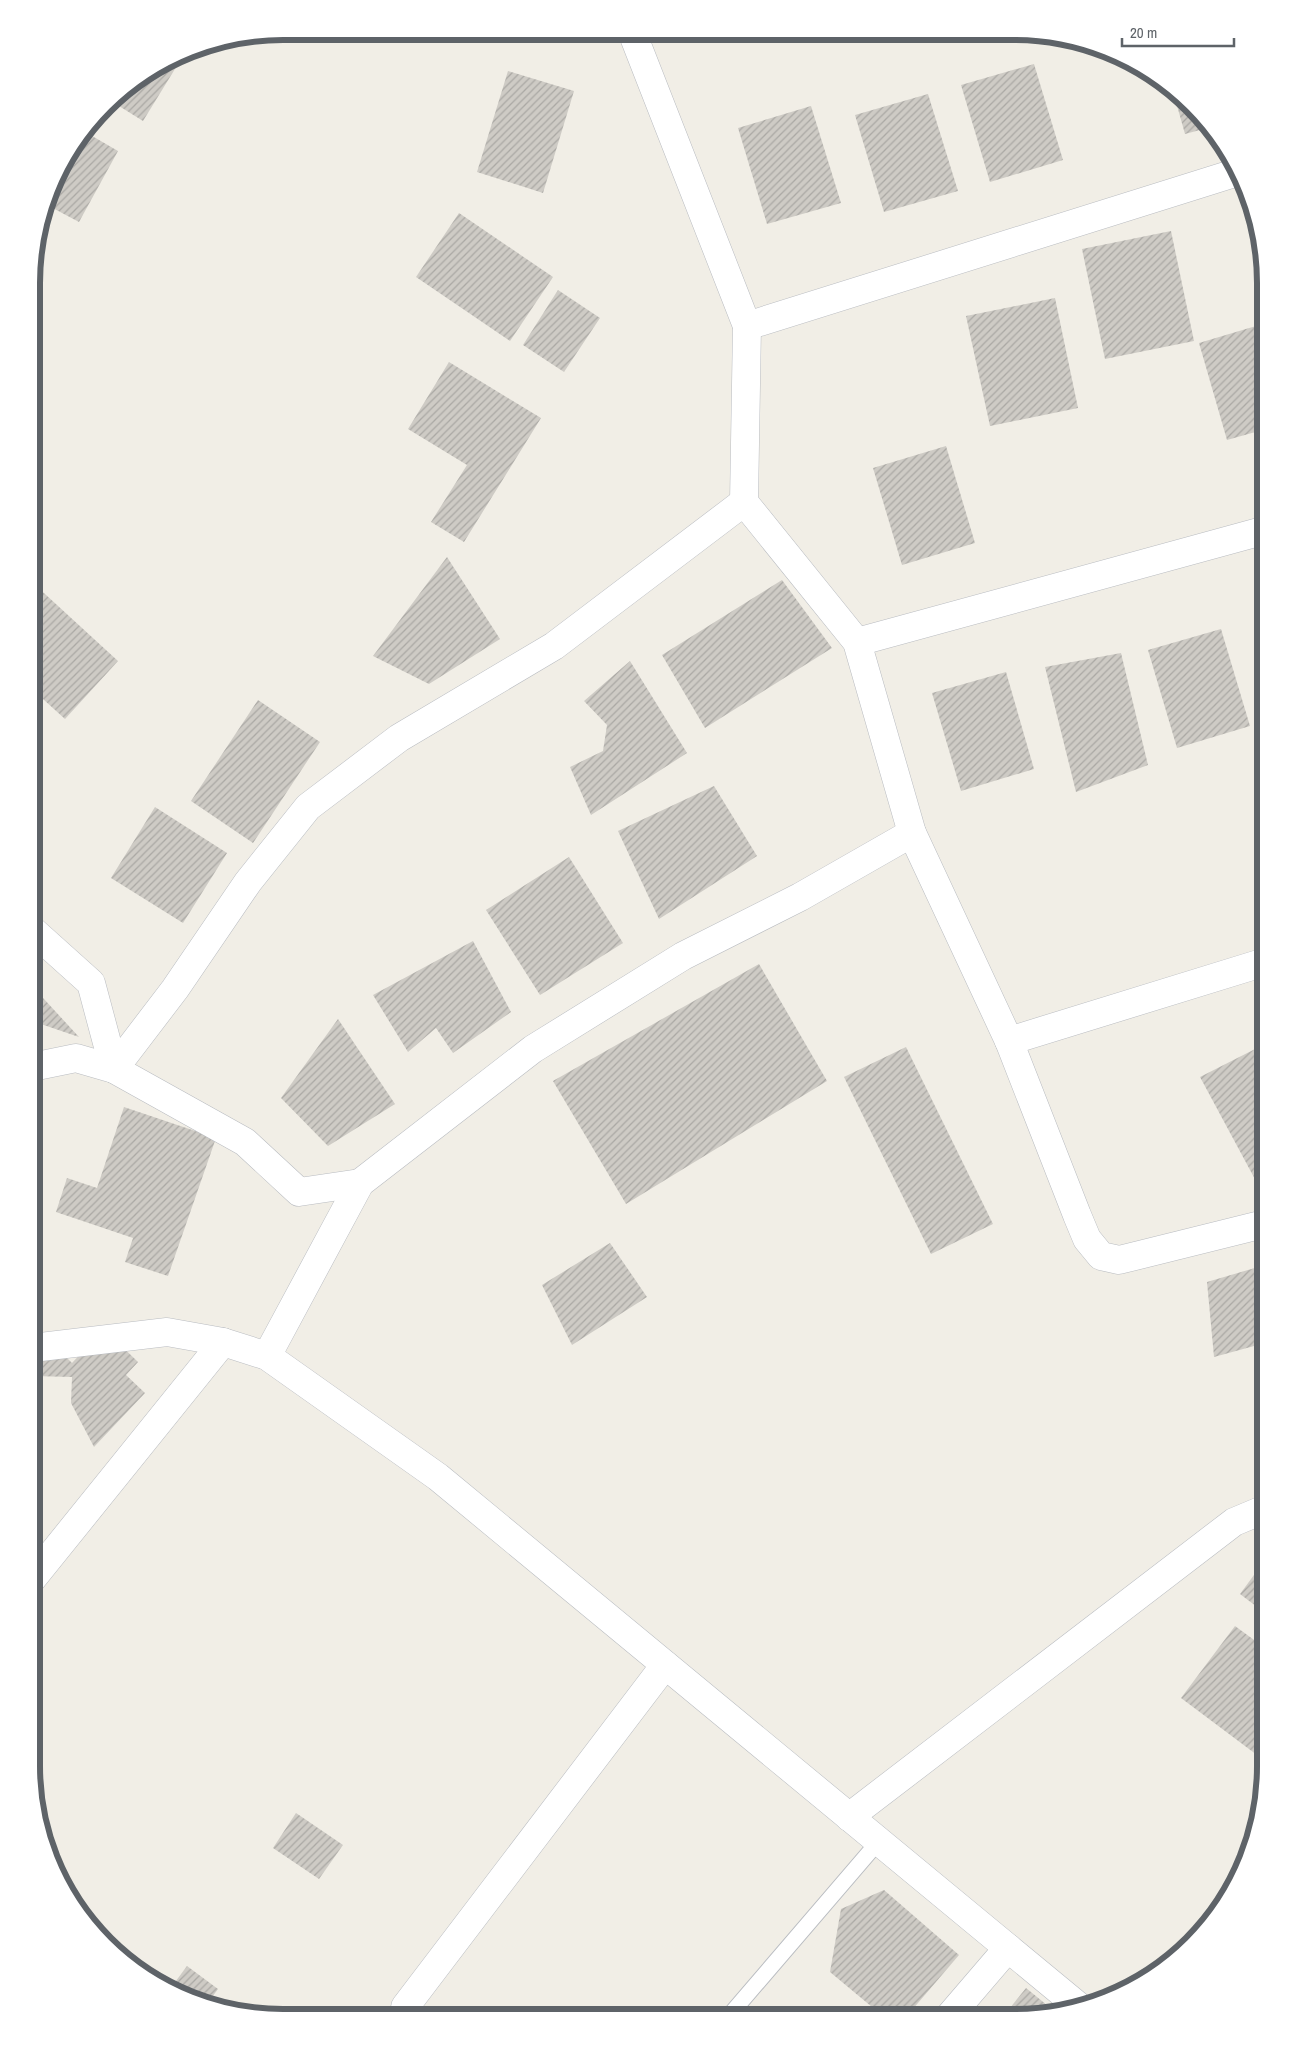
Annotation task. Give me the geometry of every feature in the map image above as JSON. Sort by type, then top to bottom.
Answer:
[{"type":"street","points":[[635,40],[747,326],[744,502],[857,642],[912,832],[1009,1041],[1087,1239],[1101,1256],[1119,1260],[1257,1226]]},
{"type":"street","points":[[747,326],[1231,174]]},
{"type":"street","points":[[114,1069],[175,989],[248,882],[308,807],[399,738],[554,646],[744,502]]},
{"type":"street","points":[[857,642],[1257,532]]},
{"type":"street","points":[[267,1356],[360,1183],[533,1049],[683,956],[800,897],[912,832]]},
{"type":"street","points":[[40,937],[91,984],[114,1069]]},
{"type":"street","points":[[1009,1041],[1257,965]]},
{"type":"street","points":[[40,1065],[76,1058],[114,1069],[246,1142],[299,1192],[360,1183]]},
{"type":"street","points":[[40,1347],[167,1332],[223,1342],[267,1356],[438,1477],[1073,2002]]},
{"type":"street","points":[[40,1569],[223,1342]]},
{"type":"street","points":[[849,1817],[1234,1522],[1257,1513]]},
{"type":"street","points":[[405,2006],[665,1665]]},
{"type":"street","points":[[956,2009],[1008,1948]]},
{"type":"lane","points":[[735,2009],[879,1841]]},
{"type":"building","points":[[178,64],[143,121],[117,105],[148,81]]},
{"type":"building","points":[[1034,64],[1063,160],[990,182],[961,85]]},
{"type":"building","points":[[508,71],[574,91],[543,193],[477,172]]},
{"type":"building","points":[[928,94],[958,191],[884,212],[855,115]]},
{"type":"building","points":[[1176,102],[1202,129],[1185,134]]},
{"type":"building","points":[[811,106],[841,203],[767,224],[738,128]]},
{"type":"building","points":[[90,135],[118,151],[79,222],[52,208],[65,176]]},
{"type":"building","points":[[459,213],[553,277],[510,341],[416,277]]},
{"type":"building","points":[[1171,231],[1194,341],[1105,359],[1082,249]]},
{"type":"building","points":[[558,290],[600,318],[564,372],[523,345]]},
{"type":"building","points":[[1055,298],[1078,408],[990,426],[966,316]]},
{"type":"building","points":[[1257,326],[1257,432],[1227,440],[1199,343]]},
{"type":"building","points":[[449,362],[541,418],[464,542],[431,522],[467,465],[408,429]]},
{"type":"building","points":[[946,446],[975,543],[902,565],[873,468]]},
{"type":"building","points":[[447,557],[500,639],[429,684],[373,656]]},
{"type":"building","points":[[782,580],[832,648],[705,728],[662,655]]},
{"type":"building","points":[[40,589],[118,661],[65,719],[40,696]]},
{"type":"building","points":[[1221,629],[1250,726],[1177,748],[1148,650]]},
{"type":"building","points":[[1121,653],[1148,765],[1076,792],[1045,667]]},
{"type":"building","points":[[630,661],[687,753],[591,815],[570,767],[603,751],[607,725],[584,701]]},
{"type":"building","points":[[1006,672],[1034,769],[961,791],[932,693]]},
{"type":"building","points":[[258,700],[320,742],[253,843],[191,801]]},
{"type":"building","points":[[714,786],[757,856],[659,919],[618,831]]},
{"type":"building","points":[[155,807],[227,853],[183,923],[111,878]]},
{"type":"building","points":[[569,857],[623,943],[540,995],[486,910]]},
{"type":"building","points":[[473,941],[511,1012],[453,1053],[436,1028],[408,1052],[373,995]]},
{"type":"building","points":[[759,964],[827,1081],[626,1204],[553,1081]]},
{"type":"building","points":[[40,995],[79,1037],[40,1024]]},
{"type":"building","points":[[338,1019],[395,1104],[328,1146],[281,1098]]},
{"type":"building","points":[[906,1047],[993,1224],[931,1254],[844,1077]]},
{"type":"building","points":[[1257,1048],[1257,1183],[1200,1077]]},
{"type":"building","points":[[124,1107],[216,1138],[168,1276],[125,1262],[133,1238],[56,1212],[67,1178],[97,1188]]},
{"type":"building","points":[[610,1243],[647,1297],[572,1345],[542,1285]]},
{"type":"building","points":[[1257,1267],[1257,1345],[1214,1357],[1207,1282]]},
{"type":"building","points":[[104,1329],[138,1362],[126,1375],[145,1393],[94,1447],[71,1403],[72,1377],[40,1376],[40,1358],[53,1344],[72,1363]]},
{"type":"building","points":[[1257,1571],[1257,1607],[1240,1594]]},
{"type":"building","points":[[1235,1626],[1257,1642],[1257,1755],[1181,1698]]},
{"type":"building","points":[[296,1813],[343,1845],[319,1879],[273,1848]]},
{"type":"building","points":[[884,1890],[959,1955],[913,2009],[874,2009],[830,1972],[841,1909]]},
{"type":"building","points":[[187,1966],[218,1989],[211,1998],[174,1983]]},
{"type":"building","points":[[1026,1988],[1049,2006],[1045,2007],[1009,2009]]}]
